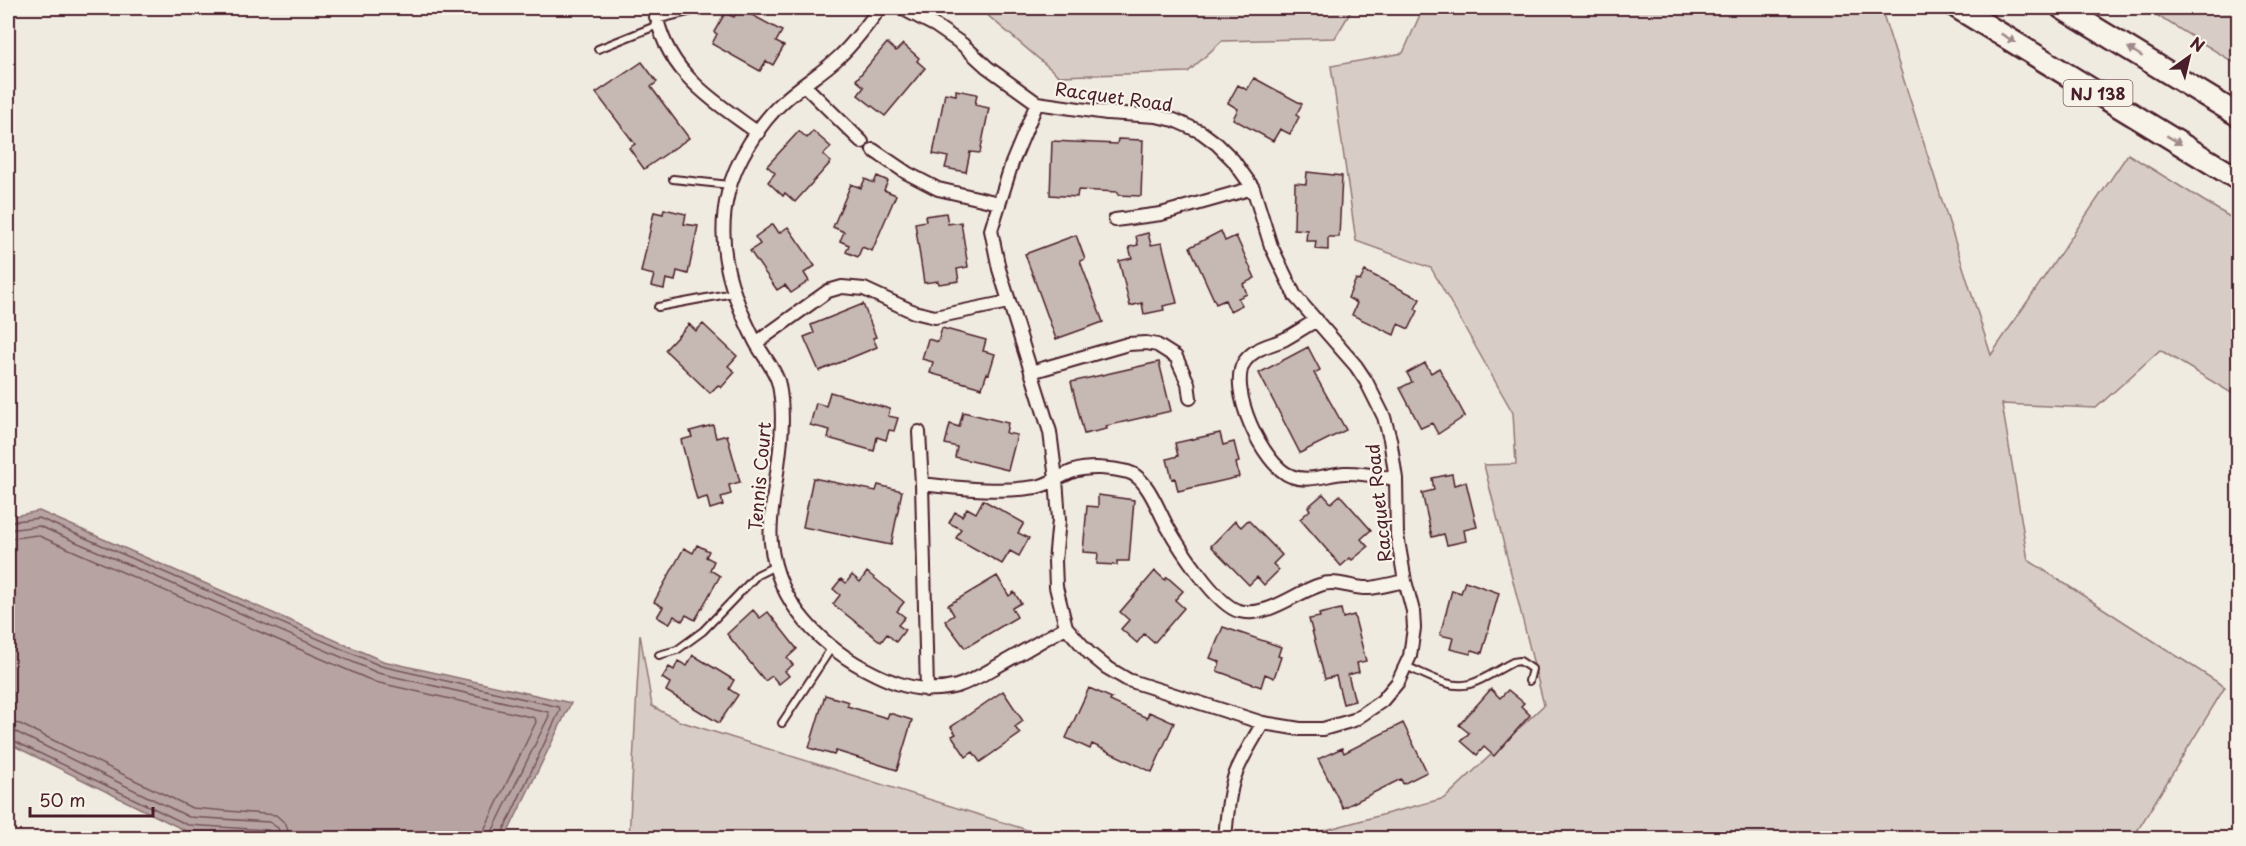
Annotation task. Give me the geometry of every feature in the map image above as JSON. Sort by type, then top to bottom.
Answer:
[{"type":"highway","name":"NJ 138","points":[[1958,8],[2238,179]]},
{"type":"highway","name":"NJ 138","points":[[2062,8],[2238,115]]},
{"type":"street","points":[[692,8],[657,17],[667,48],[685,76],[711,99],[758,133]]},
{"type":"street","name":"Tennis Court","points":[[880,8],[857,38],[837,58],[774,110],[741,157],[725,206],[724,260],[733,293],[756,343],[778,381],[782,430],[771,522],[771,542],[780,582],[805,621],[831,647],[856,665],[892,683],[927,690],[956,686],[973,680],[1066,627]]},
{"type":"street","name":"Racquet Road","points":[[901,8],[936,26],[962,44],[987,67],[1037,103],[1107,113],[1156,116],[1174,120],[1200,132],[1217,144],[1233,160],[1253,188],[1279,265],[1295,296],[1356,366],[1376,398],[1390,439],[1396,479],[1397,535],[1413,611],[1414,628],[1411,648],[1398,682],[1382,701],[1354,720],[1323,729],[1300,729],[1263,723],[1128,680],[1106,667],[1089,653],[1066,627],[1056,587],[1055,561],[1059,520],[1050,432],[1008,302],[991,230],[1012,163],[1037,103]]},
{"type":"street","points":[[804,85],[862,142]]},
{"type":"street","points":[[873,150],[907,173],[938,189],[999,203]]},
{"type":"street","points":[[1115,220],[1161,214],[1253,188]]},
{"type":"street","points":[[756,343],[828,291],[842,287],[864,289],[914,312],[934,317],[1008,302]]},
{"type":"street","points":[[1317,320],[1284,339],[1257,349],[1243,363],[1239,372],[1240,392],[1245,411],[1255,432],[1274,461],[1285,474],[1293,477],[1305,479],[1346,473],[1396,479]]},
{"type":"street","points":[[1031,372],[1128,344],[1146,343],[1157,345],[1176,357],[1188,383],[1190,398]]},
{"type":"street","points":[[919,432],[927,690]]},
{"type":"street","points":[[922,484],[970,489],[1014,489],[1039,486],[1075,470],[1110,469],[1131,472],[1142,482],[1155,500],[1167,526],[1208,585],[1219,599],[1238,611],[1251,613],[1265,610],[1323,584],[1368,588],[1405,581]]},
{"type":"street","points":[[1225,838],[1235,776],[1263,723]]},
{"type":"lane","points":[[598,49],[657,17]]},
{"type":"lane","points":[[673,178],[730,185]]},
{"type":"lane","points":[[658,307],[733,293]]},
{"type":"lane","points":[[659,655],[677,650],[703,631],[757,575],[776,566]]},
{"type":"lane","points":[[782,723],[831,647]]},
{"type":"lane","points":[[1405,666],[1451,684],[1460,685],[1471,684],[1513,662],[1521,661],[1532,669],[1529,681]]},
{"type":"shaded area","points":[[979,8],[1353,8],[1335,38],[1222,41],[1188,72],[1059,76]]},
{"type":"shaded area","points":[[1423,8],[1881,8],[1991,355],[2128,154],[2238,222],[2238,397],[2160,350],[2096,408],[2002,404],[2028,560],[2225,687],[2133,838],[1296,838],[1445,798],[1544,705],[1484,465],[1516,464],[1513,413],[1431,268],[1356,241],[1331,66],[1403,53]]},
{"type":"shaded area","points":[[2145,8],[2238,8],[2238,65]]},
{"type":"shaded area","points":[[640,634],[652,706],[679,721],[1053,838],[629,838]]},
{"type":"water","points":[[39,511],[383,661],[571,703],[505,838],[316,838],[186,831],[8,743],[8,517]]},
{"type":"building","points":[[739,8],[782,31],[776,42],[784,46],[773,65],[766,61],[760,71],[712,44],[717,34],[714,32],[725,13],[734,17]]},
{"type":"building","points":[[887,43],[896,51],[903,44],[919,58],[917,61],[925,68],[885,116],[858,95],[864,87],[856,80]]},
{"type":"building","points":[[642,62],[657,82],[651,87],[689,138],[644,169],[629,148],[635,144],[596,93]]},
{"type":"building","points":[[1254,78],[1302,104],[1296,115],[1299,117],[1290,134],[1280,129],[1273,141],[1233,119],[1238,109],[1228,103],[1238,85],[1247,90]]},
{"type":"building","points":[[956,90],[977,94],[975,105],[989,108],[980,153],[970,152],[966,172],[945,168],[948,157],[933,154],[945,93],[956,95]]},
{"type":"building","points":[[799,131],[807,138],[813,131],[831,147],[823,155],[831,162],[795,202],[785,193],[783,196],[768,182],[775,173],[767,166]]},
{"type":"building","points":[[1118,139],[1143,140],[1141,196],[1118,195],[1118,192],[1078,190],[1077,197],[1050,195],[1052,141],[1117,144]]},
{"type":"building","points":[[1307,172],[1342,176],[1339,237],[1328,237],[1328,250],[1315,249],[1316,241],[1306,241],[1307,230],[1294,229],[1295,183],[1306,184]]},
{"type":"building","points":[[877,176],[888,181],[884,190],[896,195],[872,251],[862,247],[858,257],[846,252],[849,245],[840,241],[844,232],[833,227],[851,184],[861,188],[865,179],[874,183]]},
{"type":"building","points":[[664,209],[686,214],[684,224],[698,226],[688,274],[677,271],[675,281],[666,279],[664,289],[651,286],[654,275],[641,272],[654,212],[663,214]]},
{"type":"building","points":[[946,213],[948,224],[961,222],[968,267],[957,269],[959,281],[939,284],[938,281],[924,283],[915,223],[926,221],[925,216]]},
{"type":"building","points":[[773,224],[779,233],[788,227],[815,266],[804,273],[809,281],[791,293],[785,285],[777,290],[750,251],[760,244],[755,237]]},
{"type":"building","points":[[1221,231],[1225,241],[1236,236],[1255,278],[1243,284],[1247,294],[1238,298],[1242,305],[1230,311],[1225,300],[1216,304],[1190,247]]},
{"type":"building","points":[[1148,233],[1151,245],[1162,243],[1177,303],[1163,306],[1164,310],[1144,314],[1142,303],[1130,306],[1119,261],[1132,258],[1129,247],[1138,245],[1136,236]]},
{"type":"building","points":[[1076,235],[1085,259],[1080,261],[1103,322],[1056,339],[1025,254]]},
{"type":"building","points":[[1365,271],[1420,299],[1415,309],[1418,311],[1409,329],[1398,324],[1394,335],[1352,315],[1357,303],[1348,298],[1356,279],[1360,281]]},
{"type":"building","points":[[863,304],[876,337],[873,338],[877,347],[819,371],[804,337],[814,333],[811,325]]},
{"type":"building","points":[[689,324],[696,331],[703,324],[737,356],[728,366],[735,372],[721,388],[718,385],[710,393],[665,350]]},
{"type":"building","points":[[942,328],[986,340],[983,351],[995,354],[982,388],[930,373],[933,362],[922,359],[928,339],[938,342]]},
{"type":"building","points":[[1308,347],[1320,370],[1314,373],[1346,430],[1300,453],[1259,373]]},
{"type":"building","points":[[1159,362],[1171,411],[1106,426],[1107,429],[1084,434],[1071,382]]},
{"type":"building","points":[[1425,363],[1431,373],[1439,368],[1465,416],[1438,434],[1432,423],[1421,428],[1400,388],[1412,382],[1407,373]]},
{"type":"building","points":[[830,392],[890,409],[888,416],[898,418],[894,431],[889,430],[886,440],[877,437],[874,451],[828,438],[830,430],[810,425],[816,403],[826,406]]},
{"type":"building","points":[[963,412],[1008,423],[1006,433],[1017,435],[1008,470],[955,457],[957,447],[945,444],[950,424],[959,427]]},
{"type":"building","points":[[713,425],[716,438],[727,435],[740,482],[729,485],[731,494],[721,497],[723,505],[710,509],[707,497],[697,500],[681,440],[692,437],[690,431]]},
{"type":"building","points":[[1220,433],[1223,445],[1234,442],[1239,462],[1236,463],[1239,477],[1178,491],[1167,459],[1178,456],[1175,443]]},
{"type":"building","points":[[1452,474],[1454,485],[1466,482],[1477,527],[1464,530],[1466,541],[1447,545],[1444,534],[1432,537],[1422,493],[1434,490],[1432,478]]},
{"type":"building","points":[[813,478],[876,491],[878,485],[902,491],[891,545],[803,527]]},
{"type":"building","points":[[1323,494],[1331,503],[1340,495],[1371,530],[1361,539],[1368,547],[1341,566],[1300,519],[1310,510],[1308,507]]},
{"type":"building","points":[[1098,495],[1134,500],[1129,561],[1117,561],[1117,565],[1097,564],[1098,553],[1083,552],[1087,506],[1098,507]]},
{"type":"building","points":[[983,500],[1024,523],[1018,533],[1029,538],[1019,556],[1010,551],[1002,564],[956,538],[961,529],[949,523],[955,512],[962,516],[967,508],[976,513]]},
{"type":"building","points":[[1248,520],[1282,555],[1273,564],[1279,570],[1264,585],[1257,577],[1249,585],[1211,546],[1235,521],[1241,527]]},
{"type":"building","points":[[697,545],[709,551],[706,557],[714,561],[710,570],[720,576],[695,620],[686,615],[682,621],[674,616],[669,624],[657,617],[663,607],[654,602],[684,548],[693,553]]},
{"type":"building","points":[[1155,571],[1165,580],[1167,577],[1183,591],[1175,600],[1184,608],[1154,643],[1144,634],[1137,643],[1121,629],[1129,620],[1120,612]]},
{"type":"building","points":[[867,572],[904,602],[897,611],[905,617],[898,625],[905,630],[896,642],[887,634],[881,642],[833,604],[840,595],[833,589],[841,579],[846,583],[852,575],[860,582]]},
{"type":"building","points":[[997,576],[1009,596],[1014,592],[1021,603],[1012,608],[1017,617],[965,648],[945,621],[954,615],[948,605]]},
{"type":"building","points":[[1465,581],[1499,593],[1482,653],[1472,650],[1470,654],[1450,649],[1453,638],[1440,635],[1452,590],[1461,593]]},
{"type":"building","points":[[1341,609],[1343,618],[1354,615],[1366,661],[1357,663],[1359,672],[1348,675],[1355,701],[1343,704],[1336,676],[1325,679],[1309,619]]},
{"type":"building","points":[[753,610],[760,618],[768,612],[797,649],[787,658],[793,665],[785,671],[789,676],[779,684],[772,676],[765,681],[727,634]]},
{"type":"building","points":[[1223,627],[1281,647],[1278,656],[1281,657],[1274,678],[1265,674],[1261,687],[1217,671],[1220,662],[1210,658]]},
{"type":"building","points":[[693,655],[734,680],[729,689],[738,695],[719,723],[666,691],[670,683],[662,678],[669,667],[674,670],[678,661],[687,666]]},
{"type":"building","points":[[1089,688],[1112,698],[1110,701],[1147,718],[1149,712],[1174,723],[1152,772],[1092,744],[1090,749],[1066,738]]},
{"type":"building","points":[[1491,689],[1500,698],[1508,690],[1524,703],[1521,706],[1530,715],[1494,756],[1484,747],[1477,755],[1461,741],[1469,733],[1459,725]]},
{"type":"building","points":[[1003,691],[1023,721],[1015,727],[1020,734],[980,762],[973,752],[966,757],[952,736],[956,734],[951,727]]},
{"type":"building","points":[[825,695],[849,702],[847,706],[887,718],[889,713],[912,720],[897,770],[836,751],[834,755],[809,748]]},
{"type":"building","points":[[1403,723],[1427,772],[1403,784],[1401,779],[1343,808],[1318,759],[1342,748],[1344,753]]}]
